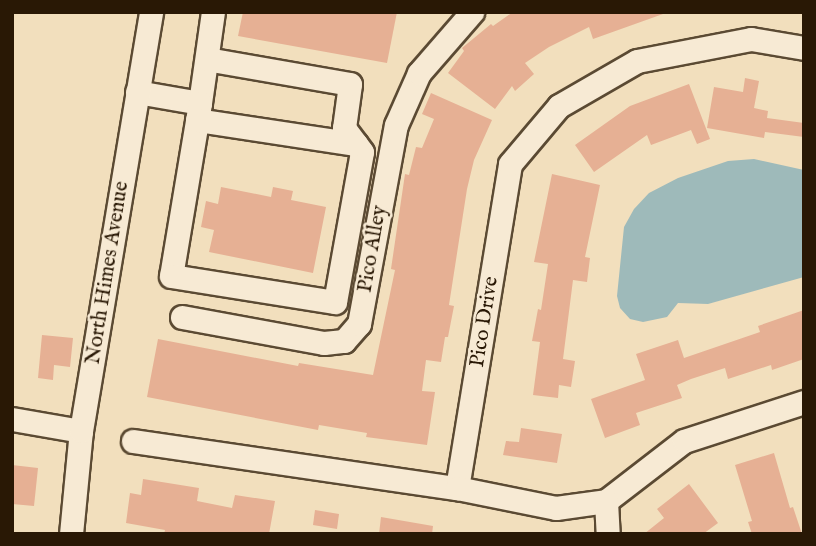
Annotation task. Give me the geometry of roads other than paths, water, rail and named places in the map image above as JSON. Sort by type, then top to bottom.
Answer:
[{"type":"street","name":"North Himes Avenue","points":[[71,534],[81,431],[151,12]]},
{"type":"street","points":[[207,59],[350,84],[344,128],[362,152],[335,302],[171,276],[213,12]]},
{"type":"street","name":"Pico Alley","points":[[182,317],[324,343],[344,341],[359,324],[396,125],[419,73],[472,12]]},
{"type":"street","name":"Pico Drive","points":[[457,488],[510,164],[559,106],[637,61],[751,40],[804,48]]},
{"type":"street","points":[[138,92],[198,111],[356,144]]},
{"type":"street","points":[[133,441],[457,488],[556,508],[607,500],[684,441],[804,402]]},
{"type":"street","points":[[12,419],[81,431]]},
{"type":"street","points":[[607,500],[608,534]]},
{"type":"water","points":[[754,159],[804,170],[804,277],[708,304],[678,303],[667,317],[643,322],[630,319],[620,308],[617,296],[624,227],[634,209],[649,193],[678,178],[728,161]]}]
